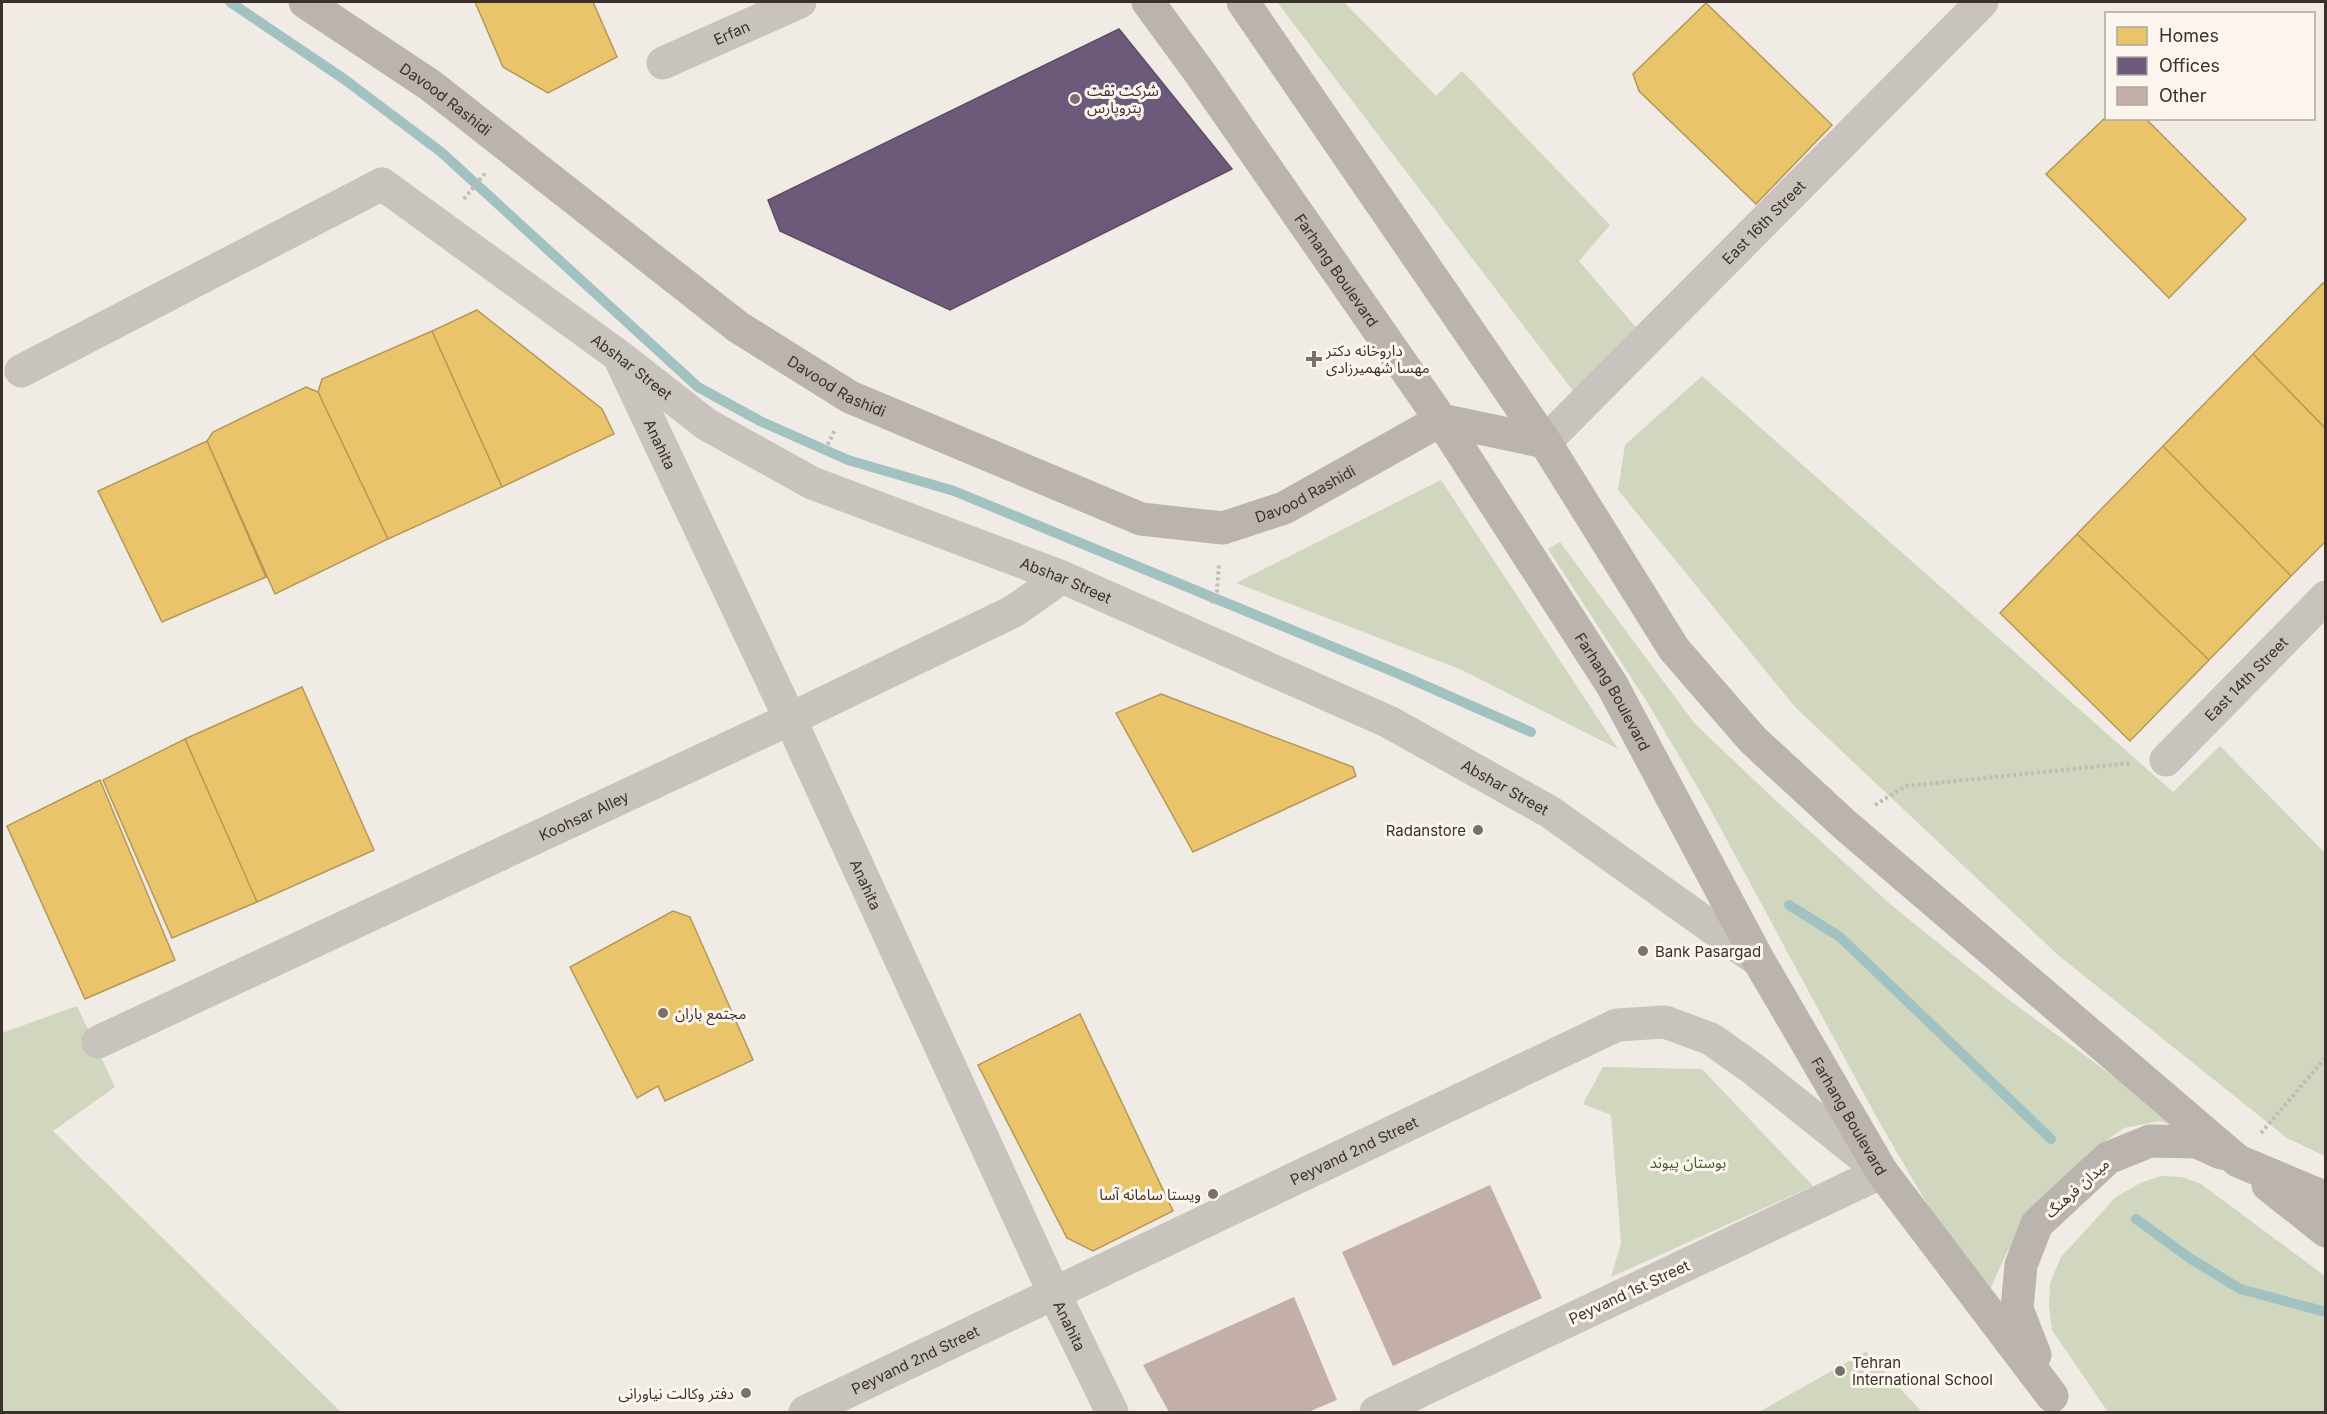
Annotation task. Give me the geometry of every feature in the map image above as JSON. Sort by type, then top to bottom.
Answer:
[{"type":"main road","name":"Davood Rashidi","points":[[305,2],[430,85],[738,327],[850,397],[1142,519],[1223,528],[1284,508],[1441,420]]},
{"type":"main road","name":"Farhang Boulevard","points":[[1148,2],[1200,73],[1441,420],[1612,686],[1759,961],[1882,1172],[2058,1404]]},
{"type":"main road","points":[[1243,2],[1545,442],[1674,649],[1753,740],[1844,824],[2238,1161],[2325,1198]]},
{"type":"main road","points":[[1441,420],[1545,442]]},
{"type":"main road","name":"میدان فرهنگ","points":[[2058,1404],[2017,1309],[2021,1265],[2037,1224],[2108,1158],[2150,1140],[2197,1142],[2238,1161],[2325,1231]]},
{"type":"street","name":"Erfan","points":[[663,63],[800,2]]},
{"type":"street","name":"East 16th Street","points":[[1545,442],[1982,2]]},
{"type":"street","name":"Abshar Street","points":[[21,371],[382,184],[619,356],[706,424],[812,483],[1062,577],[1389,722],[1550,812],[1759,961]]},
{"type":"street","name":"Anahita","points":[[619,356],[790,719],[1054,1293],[1112,1413]]},
{"type":"street","name":"Koohsar Alley","points":[[98,1042],[790,719],[1014,611],[1062,577]]},
{"type":"street","name":"East 14th Street","points":[[2166,760],[2325,597]]},
{"type":"street","name":"Peyvand 2nd Street","points":[[805,1413],[1617,1025],[1665,1022],[1711,1039],[1752,1068],[1882,1172]]},
{"type":"street","name":"Peyvand 1st Street","points":[[1376,1413],[1882,1172]]},
{"type":"path","points":[[468,194],[486,172]]},
{"type":"path","points":[[1844,824],[1906,786],[2166,760]]},
{"type":"path","points":[[2238,1161],[2325,1057]]},
{"type":"green space","points":[[1277,2],[1344,2],[1436,96],[1462,71],[1610,225],[1579,261],[1640,332],[1580,400]]},
{"type":"green space","points":[[1702,376],[2173,792],[2220,746],[2325,853],[2325,1156],[2287,1138],[2058,955],[1796,708],[1618,490],[1625,445]]},
{"type":"green space","points":[[1441,480],[1618,749],[1462,670],[1236,583]]},
{"type":"green space","points":[[1560,542],[1695,724],[1772,797],[1890,904],[2005,997],[2191,1133],[2160,1121],[2124,1128],[2090,1152],[2025,1222],[2006,1254],[1989,1292],[1961,1257],[1923,1197],[1877,1118],[1708,805],[1649,705],[1548,549]]},
{"type":"green space","points":[[77,1006],[115,1087],[53,1131],[341,1412],[2,1412],[2,1033]]},
{"type":"green space","name":"بوستان پیوند","points":[[1603,1067],[1702,1069],[1813,1186],[1611,1277],[1621,1243],[1611,1115],[1583,1104]]},
{"type":"green space","points":[[2161,1176],[2182,1177],[2201,1184],[2325,1276],[2325,1412],[2108,1412],[2052,1330],[2049,1306],[2050,1283],[2061,1257],[2116,1197],[2140,1183]]},
{"type":"green space","points":[[1865,1352],[1922,1412],[1759,1412]]},
{"type":"building: Homes","points":[[475,2],[593,2],[617,57],[548,93],[503,67]]},
{"type":"building: Homes","points":[[1706,3],[1832,125],[1756,204],[1639,91],[1633,74]]},
{"type":"building: Homes","points":[[2105,118],[2105,120],[2147,120],[2246,219],[2169,298],[2046,174]]},
{"type":"building: Homes","points":[[2323,283],[2326,285],[2326,429],[2253,354]]},
{"type":"building: Homes","points":[[477,310],[602,409],[614,434],[502,487],[432,331]]},
{"type":"building: Homes","points":[[432,331],[502,487],[388,539],[318,392],[322,379]]},
{"type":"building: Homes","points":[[2253,354],[2326,429],[2326,541],[2291,576],[2163,446]]},
{"type":"building: Homes","points":[[306,387],[318,392],[388,539],[275,594],[207,441],[213,432]]},
{"type":"building: Homes","points":[[207,441],[266,577],[162,622],[98,491]]},
{"type":"building: Homes","points":[[2163,446],[2291,576],[2209,660],[2077,534]]},
{"type":"building: Homes","points":[[2077,534],[2209,660],[2130,741],[2000,613]]},
{"type":"building: Homes","points":[[302,687],[374,850],[257,902],[185,739]]},
{"type":"building: Homes","points":[[1161,694],[1353,767],[1356,776],[1193,852],[1116,713]]},
{"type":"building: Homes","points":[[185,739],[257,902],[172,938],[103,780]]},
{"type":"building: Homes","points":[[100,780],[175,960],[85,999],[7,826]]},
{"type":"building: Homes","name":"مجتمع باران","points":[[673,911],[690,917],[753,1060],[665,1101],[658,1086],[637,1098],[570,967]]},
{"type":"building: Homes","points":[[1080,1014],[1173,1211],[1093,1251],[1067,1238],[978,1065]]},
{"type":"building: Offices","name":"شرکت نفت پتروپارس","points":[[1119,29],[1232,169],[950,310],[780,231],[768,200]]},
{"type":"building: Other","points":[[1490,1185],[1542,1298],[1393,1366],[1342,1252]]},
{"type":"building: Other","points":[[1294,1297],[1337,1400],[1308,1412],[1169,1412],[1143,1365]]},
{"type":"waterway","points":[[230,2],[344,79],[441,152],[698,387],[760,421],[848,460],[954,491],[1399,674],[1531,732]]},
{"type":"waterway","points":[[1789,905],[1840,937],[2051,1139]]},
{"type":"waterway","points":[[2136,1219],[2188,1257],[2240,1289],[2326,1312]]},
{"type":"place","name":"شرکت نفت پتروپارس","points":[[1075,99]]},
{"type":"place","name":"داروخانه دکتر مهسا شهمیرزادی","points":[[1314,359]]},
{"type":"place","name":"Radanstore","points":[[1478,830]]},
{"type":"place","name":"Bank Pasargad","points":[[1643,951]]},
{"type":"place","name":"مجتمع باران","points":[[663,1013]]},
{"type":"place","name":"ویستا سامانه آسا","points":[[1213,1194]]},
{"type":"place","name":"Tehran International School","points":[[1840,1371]]},
{"type":"place","name":"دفتر وکالت نیاورانی","points":[[746,1393]]}]
